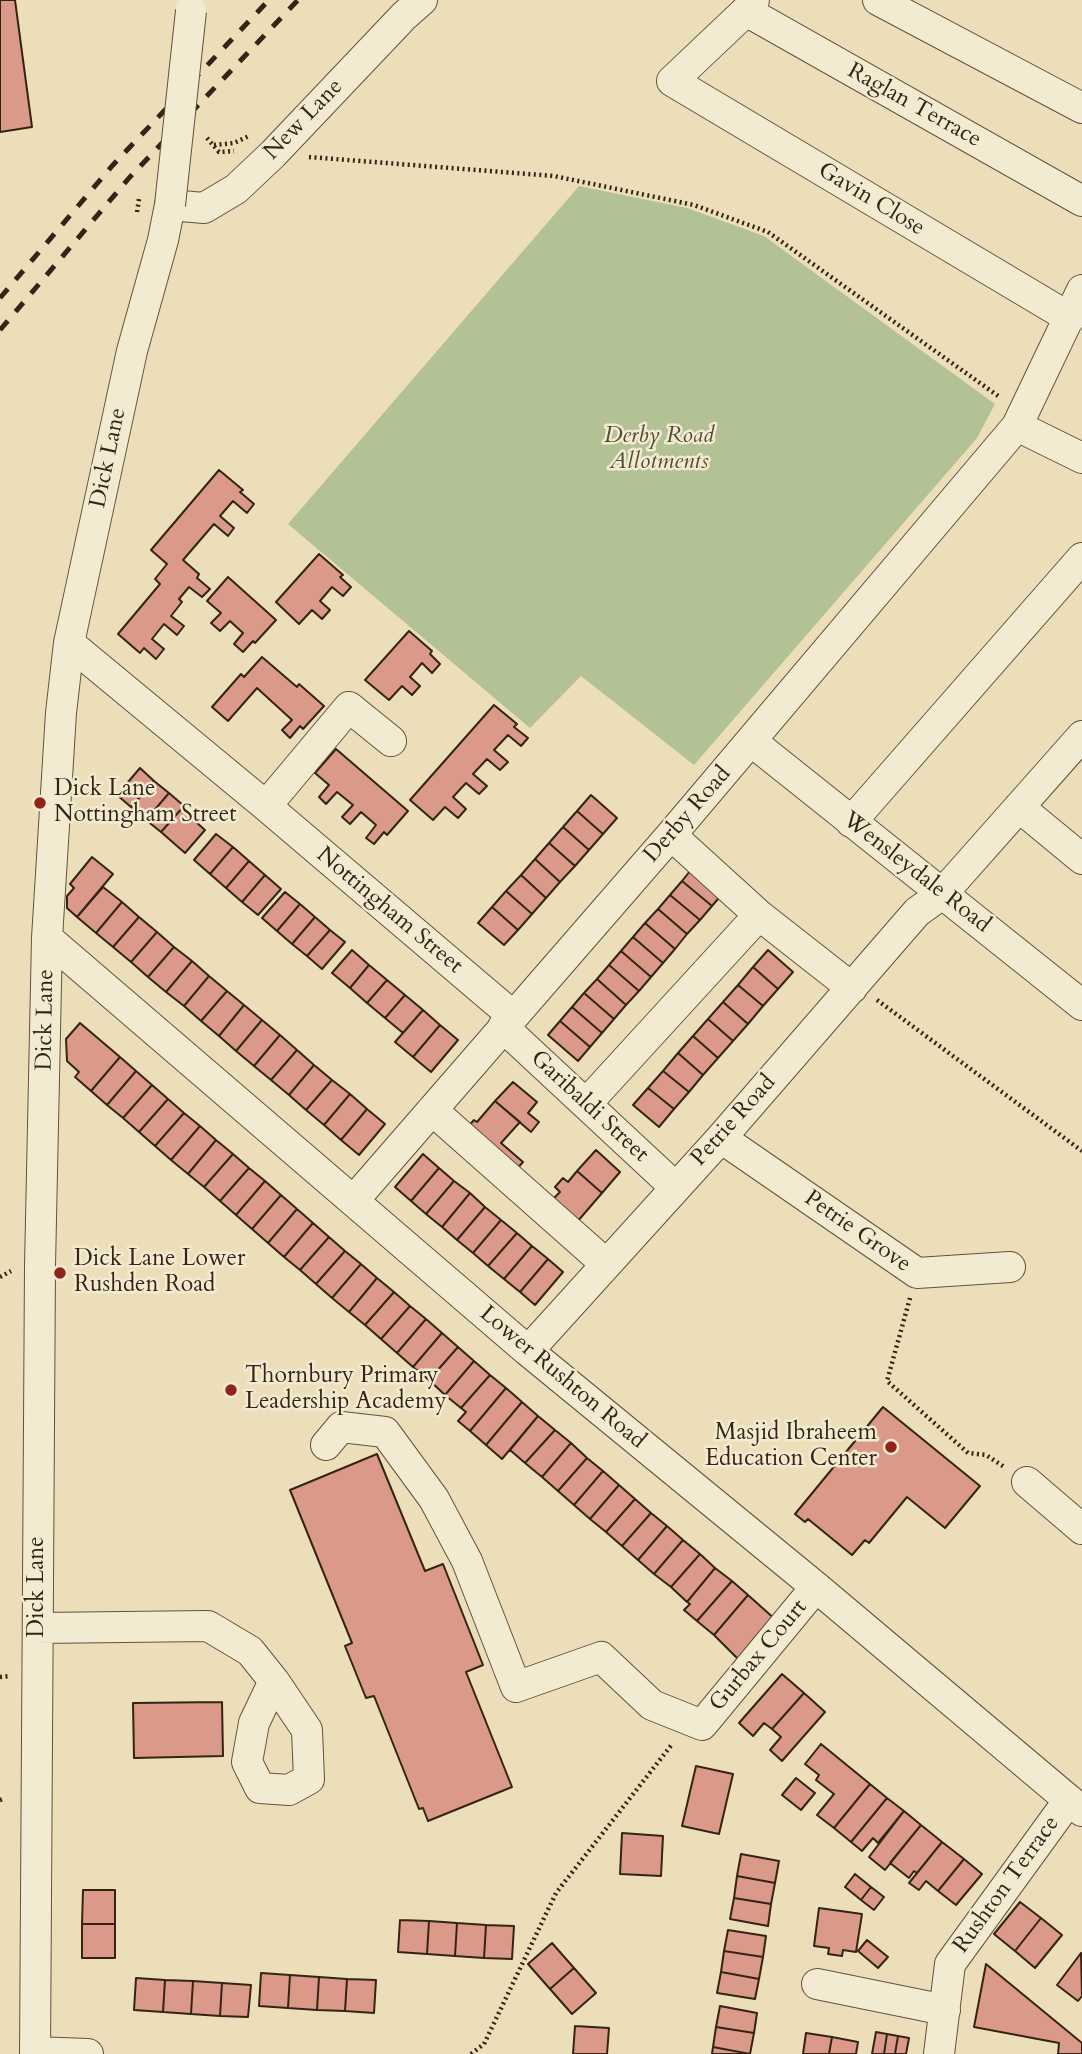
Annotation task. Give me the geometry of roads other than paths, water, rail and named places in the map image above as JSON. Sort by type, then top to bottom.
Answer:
[{"type":"street","name":"New Lane","points":[[170,205],[204,208],[236,189],[422,0]]},
{"type":"street","points":[[878,0],[1082,108]]},
{"type":"street","name":"Dick Lane","points":[[35,2053],[40,1266],[47,938],[61,713],[69,643],[132,351],[170,205],[192,5]]},
{"type":"street","name":"Gavin Close","points":[[750,6],[672,81],[1070,318]]},
{"type":"street","name":"Raglan Terrace","points":[[750,6],[1082,201]]},
{"type":"street","name":"Derby Road","points":[[354,1200],[671,835],[1020,420],[1082,290]]},
{"type":"street","points":[[1020,420],[1082,458]]},
{"type":"street","points":[[851,822],[1082,558]]},
{"type":"street","name":"Nottingham Street","points":[[69,643],[266,806],[508,1022]]},
{"type":"street","points":[[266,806],[349,707],[391,741]]},
{"type":"street","name":"Petrie Road","points":[[528,1351],[721,1138],[917,912],[942,894],[1082,736]]},
{"type":"street","name":"Wensleydale Road","points":[[751,741],[1082,1005]]},
{"type":"street","points":[[1019,807],[1082,859]]},
{"type":"street","points":[[671,835],[759,915],[854,986]]},
{"type":"street","points":[[586,1104],[759,915]]},
{"type":"street","name":"Lower Rushton Road","points":[[47,938],[528,1351],[1076,1805]]},
{"type":"street","name":"Garibaldi Street","points":[[508,1022],[586,1104],[675,1188]]},
{"type":"street","points":[[432,1110],[606,1264]]},
{"type":"street","name":"Petrie Grove","points":[[721,1138],[917,1273],[1010,1267]]},
{"type":"street","name":"Gurbax Court","points":[[326,1445],[341,1427],[385,1432],[434,1499],[467,1561],[516,1687],[601,1657],[652,1705],[702,1725],[816,1587]]},
{"type":"street","points":[[1027,1482],[1082,1529]]},
{"type":"street","points":[[38,1628],[208,1626],[250,1651],[274,1681]]},
{"type":"street","name":"Rushton Terrace","points":[[939,2054],[950,1964],[1076,1805]]},
{"type":"street","points":[[817,1984],[946,2010]]},
{"type":"street","points":[[35,2053],[88,2054]]},
{"type":"railway","points":[[0,298],[112,166],[269,0]]},
{"type":"railway","points":[[0,330],[129,178],[298,0]]},
{"type":"place","name":"Dick Lane Nottingham Street","points":[[40,803]]},
{"type":"place","name":"Dick Lane Lower Rushden Road","points":[[60,1273]]},
{"type":"place","name":"Thornbury Primary Leadership Academy","points":[[231,1390]]},
{"type":"place","name":"Masjid Ibraheem Education Center","points":[[891,1447]]},
{"type":"park label","name":"Derby Road Allotments","points":[[659,450]]}]
